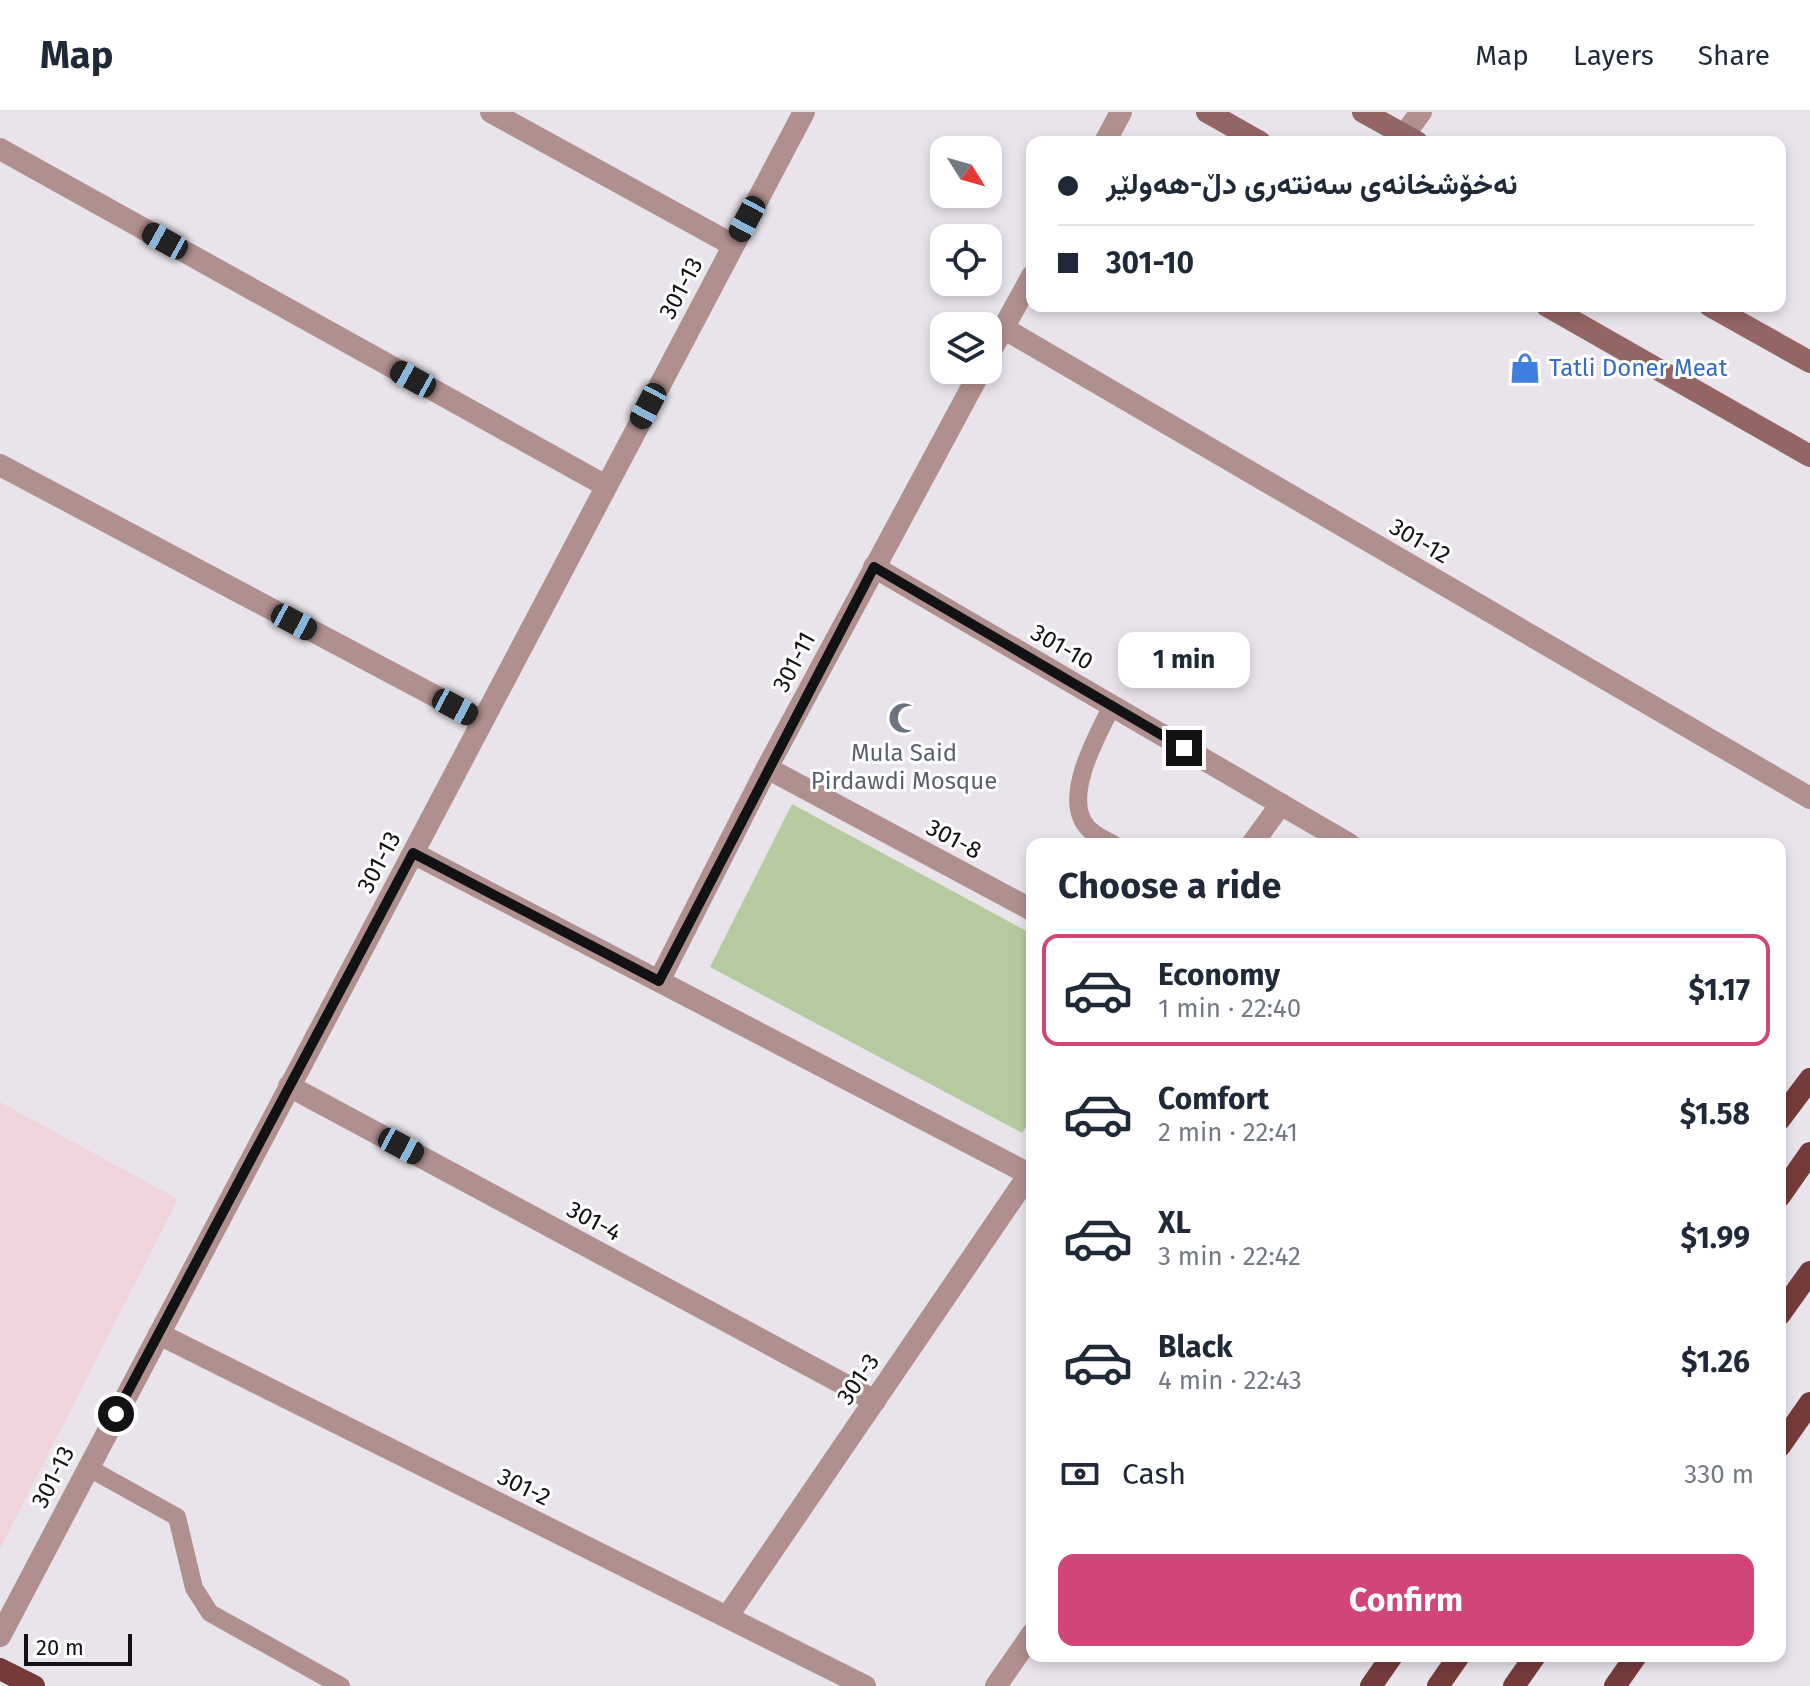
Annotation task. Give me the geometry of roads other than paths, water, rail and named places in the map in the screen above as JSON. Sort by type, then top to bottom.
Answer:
[{"type":"highway","points":[[1786,1105],[1810,1079]]},
{"type":"highway","points":[[1786,1187],[1810,1153]]},
{"type":"highway","points":[[1786,1306],[1810,1272]]},
{"type":"highway","points":[[1786,1437],[1810,1403]]},
{"type":"highway","points":[[1371,1686],[1388,1662]]},
{"type":"highway","points":[[1438,1686],[1455,1662]]},
{"type":"highway","points":[[1514,1686],[1531,1662]]},
{"type":"highway","points":[[1615,1686],[1632,1662]]},
{"type":"highway","points":[[0,1669],[34,1686]]},
{"type":"main road","points":[[1207,112],[1249,136]]},
{"type":"main road","points":[[1363,112],[1406,136]]},
{"type":"main road","points":[[1558,312],[1810,456]]},
{"type":"main road","points":[[1721,312],[1810,362]]},
{"type":"street","points":[[491,112],[733,245]]},
{"type":"street","name":"301-13","points":[[0,1636],[804,112]]},
{"type":"street","points":[[1108,136],[1121,112]]},
{"type":"street","points":[[1411,136],[1421,112]]},
{"type":"street","points":[[0,149],[606,486]]},
{"type":"street","points":[[1003,328],[1026,287]]},
{"type":"street","name":"301-12","points":[[1003,328],[1810,798]]},
{"type":"street","name":"301-11","points":[[659,981],[767,768],[973,384]]},
{"type":"street","points":[[0,465],[482,721]]},
{"type":"street","name":"301-10","points":[[874,567],[1339,838]]},
{"type":"street","name":"301-8","points":[[767,768],[1026,907]]},
{"type":"street","points":[[1256,838],[1281,804]]},
{"type":"street","points":[[413,853],[1026,1170]]},
{"type":"street","name":"301-4","points":[[289,1086],[875,1401]]},
{"type":"street","name":"301-3","points":[[727,1617],[1026,1178]]},
{"type":"street","name":"301-2","points":[[159,1334],[865,1686]]},
{"type":"street","points":[[996,1686],[1026,1643]]},
{"type":"lane","points":[[1103,838],[1091,831],[1081,819],[1080,795],[1083,766],[1112,706]]},
{"type":"lane","points":[[87,1467],[177,1517],[194,1588],[210,1613],[341,1686]]},
{"type":"place","name":"Tatli Doner Meat","points":[[1525,368]]},
{"type":"place","name":"Mula Said Pirdawdi Mosque","points":[[904,718]]}]
